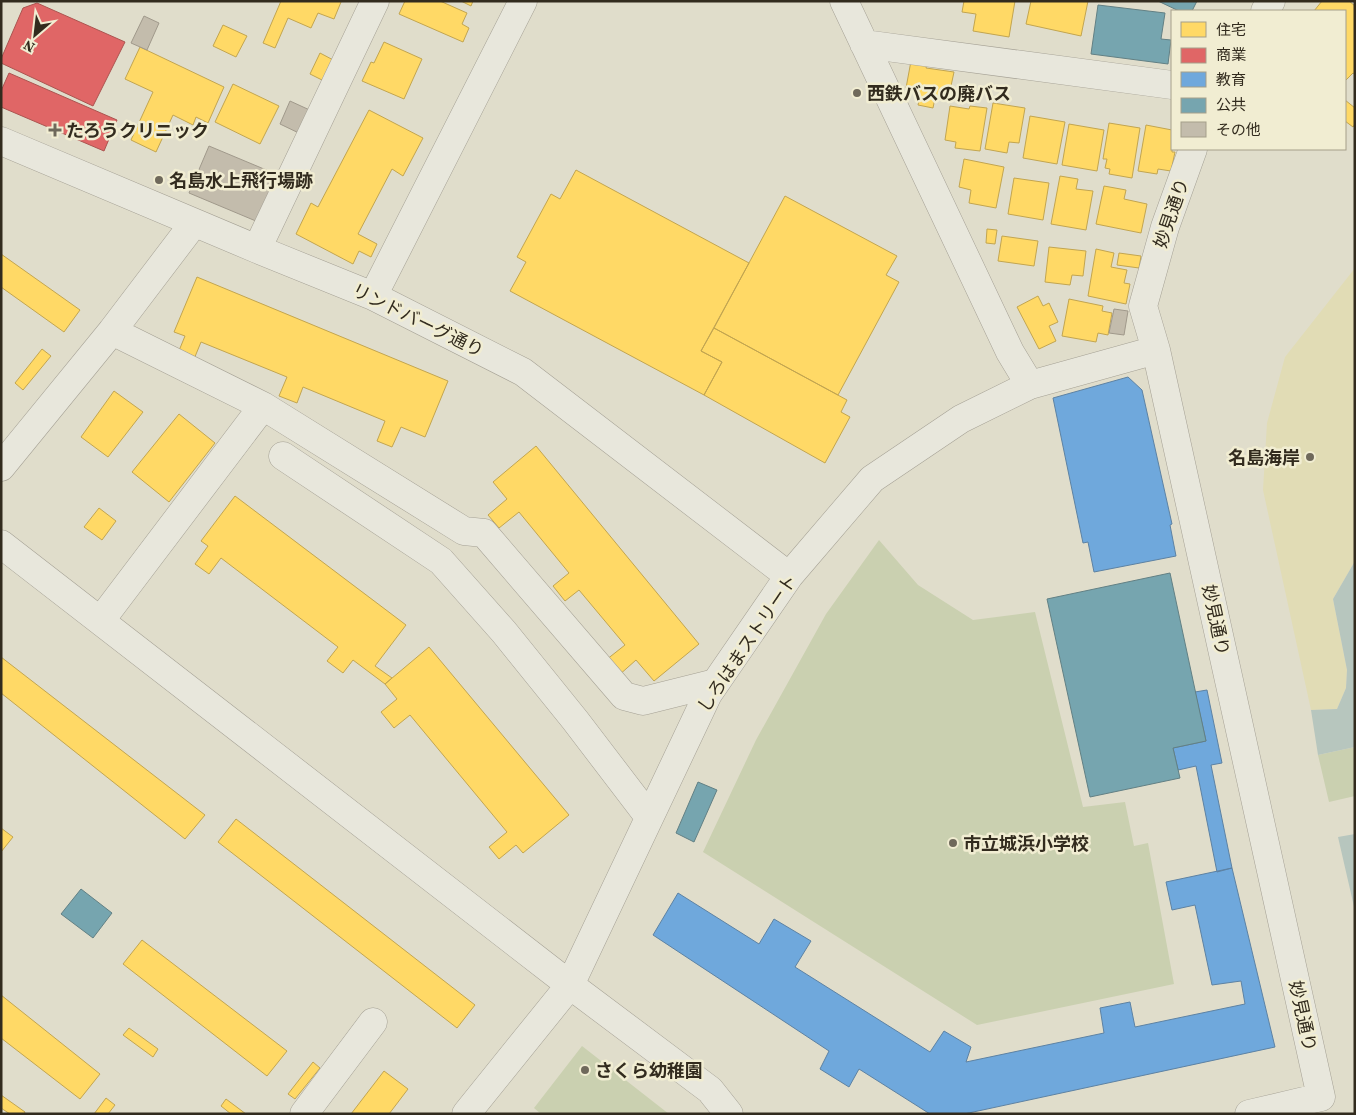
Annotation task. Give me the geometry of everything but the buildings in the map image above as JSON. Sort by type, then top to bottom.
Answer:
[{"type":"street","points":[[257,249],[374,1]]},
{"type":"street","points":[[373,296],[524,1]]},
{"type":"street","points":[[844,1],[1010,352],[1030,385]]},
{"type":"street","points":[[864,44],[1171,85]]},
{"type":"street","name":"リンドバーグ通り","points":[[1,141],[373,296],[523,372],[790,576]]},
{"type":"street","name":"妙見通り","points":[[1194,150],[1165,227],[1143,306],[1156,350],[1321,1098],[1249,1114]]},
{"type":"street","points":[[1,468],[112,331],[194,223]]},
{"type":"street","points":[[112,331],[263,406],[464,531],[484,533],[624,696],[643,701],[715,683]]},
{"type":"street","name":"しろはまストリート","points":[[466,1114],[570,985],[708,694],[715,683],[790,576],[872,479],[961,419],[1030,385],[1156,350]]},
{"type":"street","points":[[101,620],[263,406]]},
{"type":"street","points":[[283,456],[441,561],[504,632],[575,720],[649,817]]},
{"type":"street","points":[[1,544],[570,985],[710,1090],[729,1114]]},
{"type":"street","points":[[304,1114],[373,1022]]},
{"type":"green space","points":[[879,540],[918,585],[973,620],[1035,612],[1083,807],[1125,802],[1134,846],[1148,843],[1174,984],[977,1025],[703,852],[756,740],[826,614]]},
{"type":"green space","points":[[1355,747],[1355,796],[1329,802],[1318,755]]},
{"type":"green space","name":"さくら幼稚園","points":[[582,1046],[669,1114],[541,1114],[534,1108]]},
{"type":"sand","name":"名島海岸","points":[[1355,268],[1355,561],[1333,599],[1347,670],[1346,688],[1337,709],[1311,710],[1263,490],[1267,423],[1285,357]]},
{"type":"shaded area","points":[[1355,561],[1355,747],[1318,755],[1311,710],[1337,709],[1346,688],[1347,670],[1333,599]]},
{"type":"shaded area","points":[[1355,834],[1355,911],[1338,837]]},
{"type":"place","name":"西鉄バスの廃バス","points":[[857,93]]},
{"type":"place","name":"たろうクリニック","points":[[55,130]]},
{"type":"place","name":"名島水上飛行場跡","points":[[159,180]]},
{"type":"place","name":"名島海岸","points":[[1310,457]]},
{"type":"place","name":"市立城浜小学校","points":[[953,843]]},
{"type":"place","name":"さくら幼稚園","points":[[585,1070]]}]
